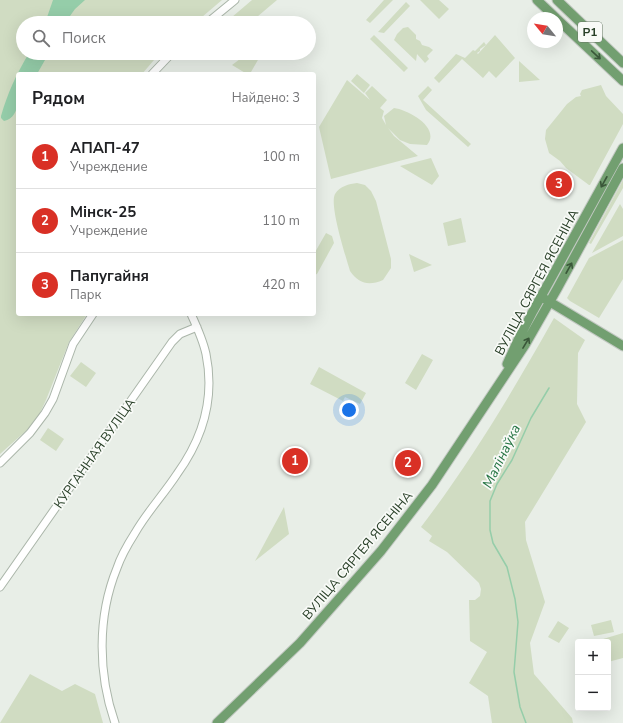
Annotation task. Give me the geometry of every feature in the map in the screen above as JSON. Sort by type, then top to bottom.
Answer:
[{"type":"main road","name":"Р1","points":[[537,0],[550,12]]},
{"type":"main road","name":"Р1","points":[[557,0],[623,63]]},
{"type":"main road","name":"Р1","points":[[563,25],[623,81]]},
{"type":"main road","name":"ВУЛІЦА СЯРГЕЯ ЯСЕНІНА","points":[[497,388],[518,340],[623,148]]},
{"type":"main road","name":"ВУЛІЦА СЯРГЕЯ ЯСЕНІНА","points":[[217,723],[291,652],[381,551],[422,499],[525,345],[623,168]]},
{"type":"main road","points":[[541,297],[623,346]]},
{"type":"street","points":[[216,16],[235,0]]},
{"type":"street","points":[[154,72],[165,60]]},
{"type":"street","points":[[0,463],[30,433],[45,413],[53,399],[73,344],[92,316]]},
{"type":"street","points":[[115,723],[107,694],[103,669],[102,641],[107,603],[116,568],[146,516],[178,474],[196,444],[204,420],[208,399],[208,369],[206,353],[192,316]]},
{"type":"street","name":"КУРГАННАЯ ВУЛІЦА","points":[[0,587],[172,342],[180,334],[197,327]]},
{"type":"shaded area","points":[[0,0],[222,0],[203,16],[16,16],[16,60],[154,60],[144,72],[16,72],[16,316],[86,316],[69,342],[39,415],[28,429],[0,454]]},
{"type":"shaded area","points":[[53,0],[85,0],[70,16],[47,16]]},
{"type":"shaded area","points":[[252,0],[277,0],[258,16],[233,16]]},
{"type":"shaded area","points":[[384,0],[393,0],[370,23],[366,20]]},
{"type":"shaded area","points":[[420,0],[439,0],[449,9],[439,19]]},
{"type":"shaded area","points":[[406,2],[410,6],[384,33],[378,32]]},
{"type":"shaded area","points":[[408,27],[416,35],[416,39],[420,41],[422,45],[433,50],[427,56],[429,59],[425,63],[417,54],[416,61],[394,40],[403,28]]},
{"type":"shaded area","points":[[374,35],[408,68],[404,72],[370,39]]},
{"type":"shaded area","points":[[495,35],[515,58],[496,78],[489,71],[483,78],[462,59],[439,83],[434,78],[456,54],[465,58],[484,42],[486,45],[480,49],[477,53],[478,54]]},
{"type":"shaded area","points":[[25,60],[45,60],[38,72],[18,72]]},
{"type":"shaded area","points":[[239,60],[258,60],[251,72],[244,72],[232,65]]},
{"type":"shaded area","points":[[519,61],[540,80],[519,82]]},
{"type":"shaded area","points":[[357,74],[370,85],[364,93],[351,81]]},
{"type":"shaded area","points":[[16,76],[16,110],[10,118],[4,121],[1,116]]},
{"type":"shaded area","points":[[347,80],[370,100],[365,93],[372,86],[387,100],[380,108],[384,111],[382,118],[386,125],[384,116],[394,108],[400,109],[415,116],[427,126],[430,132],[430,139],[427,145],[410,144],[400,140],[388,128],[394,136],[418,156],[331,179],[319,127]]},
{"type":"shaded area","points":[[601,85],[606,96],[623,114],[623,124],[589,185],[549,153],[545,139],[546,130],[567,104],[576,97],[581,96],[580,94],[582,90]]},
{"type":"shaded area","points":[[428,86],[432,90],[423,100],[471,144],[468,147],[426,110],[418,96]]},
{"type":"shaded area","points":[[431,158],[439,176],[432,185],[400,166]]},
{"type":"shaded area","points":[[623,180],[623,188],[591,244],[589,243]]},
{"type":"shaded area","points":[[357,183],[365,185],[371,191],[376,201],[391,259],[391,268],[383,280],[373,283],[365,283],[357,279],[350,271],[334,209],[335,194],[337,191],[345,186]]},
{"type":"shaded area","points":[[620,204],[623,209],[623,236],[592,253]]},
{"type":"shaded area","points":[[461,218],[466,242],[448,246],[443,223]]},
{"type":"shaded area","points":[[326,233],[332,236],[334,243],[316,274],[316,250]]},
{"type":"shaded area","points":[[623,240],[623,279],[599,318],[567,298],[589,258]]},
{"type":"shaded area","points":[[409,254],[432,265],[414,272]]},
{"type":"shaded area","points":[[554,318],[585,340],[578,353],[577,404],[586,422],[525,522],[526,540],[545,602],[530,643],[534,674],[572,718],[573,723],[492,723],[488,696],[469,683],[487,652],[470,641],[469,600],[475,600],[480,596],[481,589],[479,583],[447,552],[429,541],[432,536],[421,527],[475,451]]},
{"type":"shaded area","points":[[422,354],[433,360],[416,390],[405,383]]},
{"type":"shaded area","points":[[81,362],[96,373],[86,387],[70,376]]},
{"type":"shaded area","points":[[319,367],[366,393],[360,404],[345,397],[343,401],[310,384]]},
{"type":"shaded area","points":[[48,428],[64,439],[56,451],[40,440]]},
{"type":"shaded area","points":[[284,507],[289,534],[255,561]]},
{"type":"shaded area","points":[[611,620],[614,632],[594,636],[591,625]]},
{"type":"shaded area","points":[[558,621],[569,628],[559,643],[548,637]]},
{"type":"shaded area","points":[[623,633],[623,658],[611,661],[611,639],[603,639]]},
{"type":"shaded area","points":[[30,674],[62,691],[75,684],[95,694],[103,723],[0,723]]},
{"type":"waterway","name":"Малінаўка","points":[[526,723],[520,707],[514,672],[518,622],[515,599],[507,567],[493,543],[490,530],[490,501],[497,484],[512,460],[531,418],[549,388]]},
{"type":"place","name":"Папугайня","points":[[559,184]]},
{"type":"place","name":"АПАП-47","points":[[295,461]]},
{"type":"place","name":"Мінск-25","points":[[408,463]]}]
